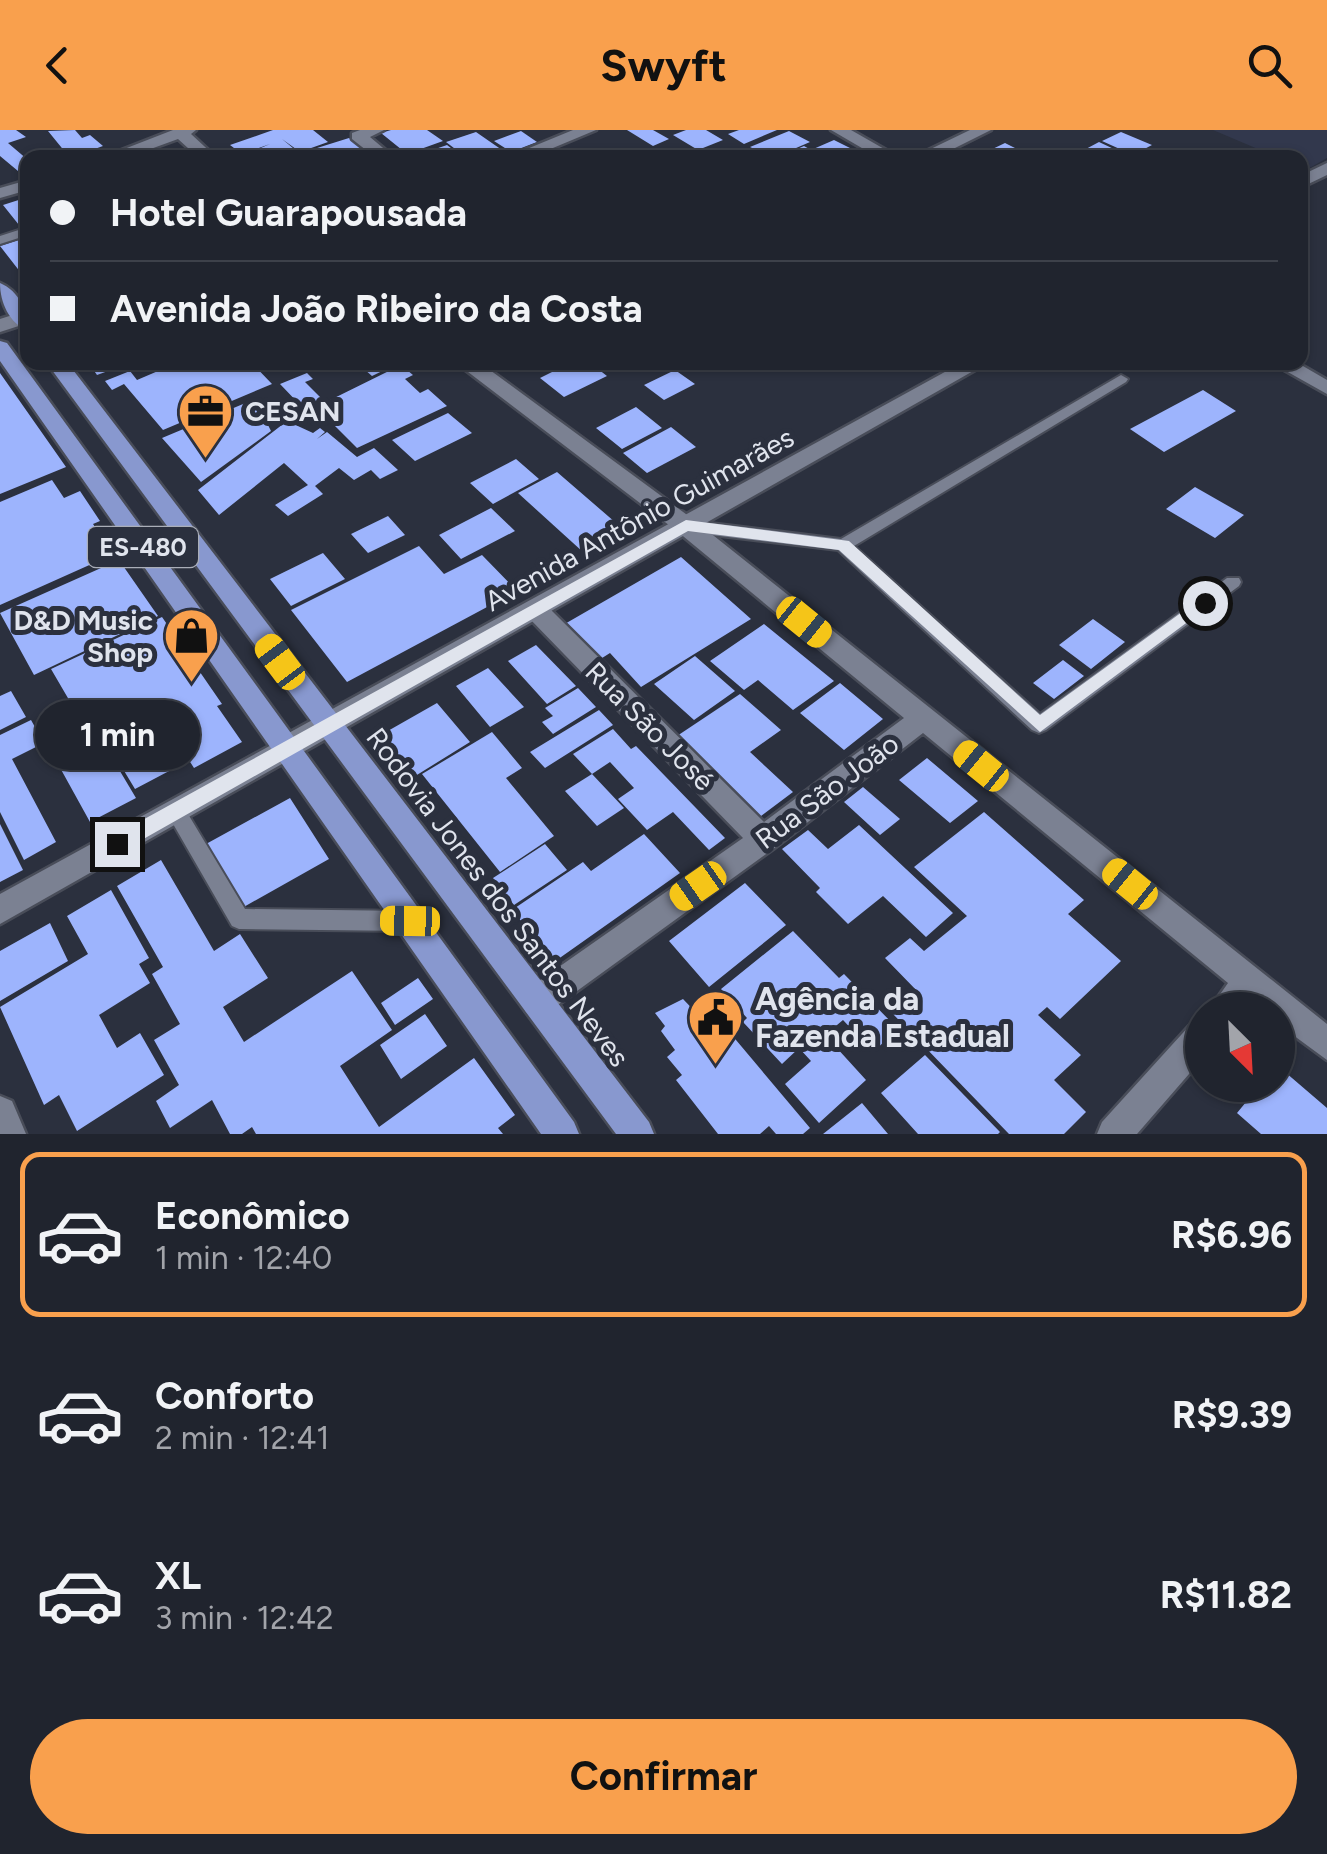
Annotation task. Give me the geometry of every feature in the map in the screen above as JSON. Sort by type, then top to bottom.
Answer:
[{"type":"main road","points":[[0,289],[20,313]]},
{"type":"main road","name":"ES-480","points":[[0,347],[562,1134]]},
{"type":"main road","name":"Rodovia Jones dos Santos Neves","points":[[62,370],[637,1134]]},
{"type":"main road","points":[[102,490],[139,474]]},
{"type":"street","points":[[376,130],[358,136],[376,150]]},
{"type":"street","points":[[534,150],[588,130]]},
{"type":"street","points":[[839,130],[877,150]]},
{"type":"street","points":[[938,150],[983,130]]},
{"type":"street","points":[[132,150],[184,132]]},
{"type":"street","points":[[476,370],[686,526],[1327,1044]]},
{"type":"street","name":"Avenida Antônio Guimarães","points":[[0,910],[965,370]]},
{"type":"street","points":[[1294,370],[1327,388]]},
{"type":"street","name":"Rua São José","points":[[537,612],[763,840]]},
{"type":"street","name":"Rua São João","points":[[536,1002],[763,840],[922,719]]},
{"type":"street","points":[[1241,992],[1250,982]]},
{"type":"street","points":[[1114,1134],[1185,1054]]},
{"type":"street","points":[[0,1113],[9,1134]]},
{"type":"lane","points":[[844,545],[1121,379]]},
{"type":"lane","points":[[686,526],[844,545],[1040,725],[1233,582]]},
{"type":"lane","points":[[175,810],[239,919],[410,921]]},
{"type":"shaded area","points":[[1213,130],[1327,130],[1327,158],[1308,169],[1308,150],[1260,150]]},
{"type":"building","points":[[0,130],[16,130],[26,137],[8,143],[20,153],[20,170],[0,156]]},
{"type":"building","points":[[75,130],[82,138],[90,135],[103,146],[63,150],[48,131]]},
{"type":"building","points":[[273,130],[313,130],[328,142],[306,150],[297,150],[282,139],[295,150],[256,150],[270,144],[237,150],[230,145]]},
{"type":"building","points":[[427,130],[443,141],[418,150],[402,150],[381,133]]},
{"type":"building","points":[[627,130],[653,130],[669,139],[653,146]]},
{"type":"building","points":[[706,130],[723,140],[698,150],[673,135]]},
{"type":"building","points":[[739,130],[777,130],[744,144],[728,134]]},
{"type":"building","points":[[521,131],[537,142],[508,150],[494,141]]},
{"type":"building","points":[[789,131],[810,142],[792,150],[750,147]]},
{"type":"building","points":[[476,132],[502,150],[456,150],[446,142]]},
{"type":"building","points":[[1121,132],[1152,145],[1142,150],[1122,150],[1102,141]]},
{"type":"building","points":[[349,138],[364,150],[319,150]]},
{"type":"building","points":[[834,140],[854,150],[811,150]]},
{"type":"building","points":[[1099,142],[1116,150],[1084,150]]},
{"type":"building","points":[[1005,143],[1019,150],[990,150]]},
{"type":"building","points":[[20,200],[20,226],[3,205]]},
{"type":"building","points":[[20,240],[20,272],[0,246]]},
{"type":"building","points":[[160,370],[259,370],[272,384],[163,430],[124,384],[112,390],[105,381],[130,371],[137,380]]},
{"type":"building","points":[[391,370],[407,370],[413,375],[405,379],[420,393],[428,389],[447,406],[357,448],[316,407]]},
{"type":"building","points":[[556,370],[599,370],[607,376],[564,397],[540,378]]},
{"type":"building","points":[[675,370],[695,384],[664,400],[644,385]]},
{"type":"building","points":[[0,373],[66,467],[0,494]]},
{"type":"building","points":[[307,373],[313,379],[305,382],[322,399],[302,407],[280,384]]},
{"type":"building","points":[[1203,390],[1236,411],[1164,452],[1130,429]]},
{"type":"building","name":"CESAN","points":[[255,399],[271,431],[201,482],[162,438]]},
{"type":"building","points":[[636,407],[662,428],[622,449],[596,428]]},
{"type":"building","points":[[448,413],[472,433],[415,461],[392,440]]},
{"type":"building","points":[[287,421],[313,433],[320,428],[325,432],[317,439],[327,432],[357,457],[374,448],[398,470],[380,479],[371,470],[354,480],[339,468],[315,486],[323,494],[288,516],[275,505],[308,485],[284,463],[219,515],[198,490]]},
{"type":"building","points":[[671,427],[696,447],[647,473],[623,453]]},
{"type":"building","points":[[516,459],[539,479],[493,504],[470,483]]},
{"type":"building","points":[[557,472],[623,529],[583,552],[518,493]]},
{"type":"building","points":[[52,480],[64,498],[80,491],[100,521],[93,524],[114,554],[0,605],[0,502]]},
{"type":"building","points":[[1195,487],[1244,515],[1215,538],[1166,509]]},
{"type":"building","points":[[491,508],[515,531],[461,559],[439,535]]},
{"type":"building","points":[[388,516],[405,535],[368,553],[351,534]]},
{"type":"building","points":[[419,546],[444,574],[482,555],[517,591],[347,682],[291,610]]},
{"type":"building","points":[[323,553],[345,579],[291,606],[270,579]]},
{"type":"building","points":[[681,557],[751,619],[641,687],[610,653],[591,665],[556,629]]},
{"type":"building","points":[[119,560],[158,616],[34,675],[0,613]]},
{"type":"building","points":[[162,617],[222,704],[217,706],[242,742],[194,768],[161,717],[143,726],[171,770],[135,789],[82,701],[72,705],[51,669]]},
{"type":"building","points":[[1093,619],[1125,642],[1091,669],[1059,645]]},
{"type":"building","points":[[764,624],[834,681],[793,710],[758,680],[744,690],[710,661]]},
{"type":"building","points":[[536,645],[576,686],[547,704],[508,661]]},
{"type":"building","points":[[695,656],[735,691],[694,720],[654,684]]},
{"type":"building","points":[[1063,660],[1084,676],[1054,699],[1033,683]]},
{"type":"building","points":[[488,668],[524,707],[490,727],[456,686]]},
{"type":"building","points":[[840,683],[883,719],[844,750],[800,713]]},
{"type":"building","points":[[578,688],[596,707],[553,734],[542,722],[553,716],[545,708]]},
{"type":"building","points":[[11,691],[26,717],[0,730],[0,696]]},
{"type":"building","points":[[740,694],[781,730],[750,752],[793,792],[753,822],[671,740]]},
{"type":"building","points":[[437,703],[470,742],[412,778],[379,736]]},
{"type":"building","points":[[80,704],[136,798],[90,822],[37,726]]},
{"type":"building","points":[[599,710],[613,725],[545,768],[530,752]]},
{"type":"building","points":[[31,720],[44,743],[12,759],[56,842],[24,860],[0,812],[0,735]]},
{"type":"building","points":[[613,729],[631,749],[636,746],[725,838],[709,850],[673,812],[647,830],[618,799],[634,788],[610,762],[592,774],[573,754]]},
{"type":"building","points":[[492,732],[522,768],[506,778],[554,836],[500,872],[422,774]]},
{"type":"building","points":[[927,758],[978,801],[950,823],[899,780]]},
{"type":"building","points":[[592,774],[624,808],[597,826],[565,791]]},
{"type":"building","points":[[863,787],[900,819],[880,835],[844,802]]},
{"type":"building","points":[[290,798],[329,859],[242,908],[206,844]]},
{"type":"building","points":[[984,812],[1084,900],[1068,914],[1121,961],[1060,1019],[1047,1007],[1038,1015],[1081,1055],[1054,1080],[1086,1112],[1064,1134],[1009,1134],[893,1014],[919,993],[885,958],[910,938],[924,951],[967,916],[914,867]]},
{"type":"building","points":[[0,824],[23,870],[0,882]]},
{"type":"building","points":[[859,825],[953,913],[926,937],[883,896],[848,924],[782,849],[808,830],[828,849]]},
{"type":"building","points":[[644,834],[680,873],[554,962],[512,910],[583,862],[591,871]]},
{"type":"building","points":[[545,844],[567,870],[514,905],[493,878]]},
{"type":"building","points":[[161,860],[214,951],[240,934],[268,978],[223,1007],[244,1042],[352,971],[392,1030],[340,1066],[379,1127],[474,1058],[515,1115],[498,1128],[503,1134],[256,1134],[252,1127],[242,1134],[230,1134],[212,1100],[170,1128],[156,1101],[179,1085],[154,1040],[180,1024],[152,974],[163,967],[117,886]]},
{"type":"building","points":[[745,883],[786,925],[709,987],[669,941]]},
{"type":"building","points":[[111,890],[149,958],[139,964],[150,983],[99,1015],[117,1048],[140,1033],[164,1075],[77,1131],[59,1095],[44,1105],[0,1007],[88,954],[67,916]]},
{"type":"building","points":[[50,923],[68,961],[0,1001],[0,951]]},
{"type":"building","points":[[793,931],[839,978],[844,974],[898,1029],[873,1052],[843,1020],[825,1035],[866,1080],[819,1123],[785,1084],[811,1061],[799,1048],[782,1064],[743,1022],[747,1018],[721,989]]},
{"type":"building","points":[[418,978],[433,999],[395,1025],[381,1003]]},
{"type":"building","name":"Agência da Fazenda Estadual","points":[[683,999],[705,1022],[715,1015],[810,1128],[803,1134],[776,1134],[769,1126],[760,1134],[718,1134],[676,1080],[682,1075],[667,1057],[675,1050],[661,1031],[665,1026],[655,1013]]},
{"type":"building","points":[[425,1014],[447,1046],[401,1079],[380,1045]]},
{"type":"building","points":[[925,1055],[998,1134],[918,1134],[881,1093]]},
{"type":"building","points":[[1295,1081],[1327,1108],[1327,1134],[1261,1134],[1237,1113],[1246,1102],[1295,1102]]},
{"type":"building","points":[[862,1103],[888,1134],[823,1134]]},
{"type":"place","name":"CESAN","points":[[206,460]]},
{"type":"place","name":"D&D Music Shop","points":[[192,685]]},
{"type":"place","name":"Agência da Fazenda Estadual","points":[[716,1066]]},
{"type":"route","points":[[117,844],[686,526],[844,545],[1040,725],[1205,603]]}]
